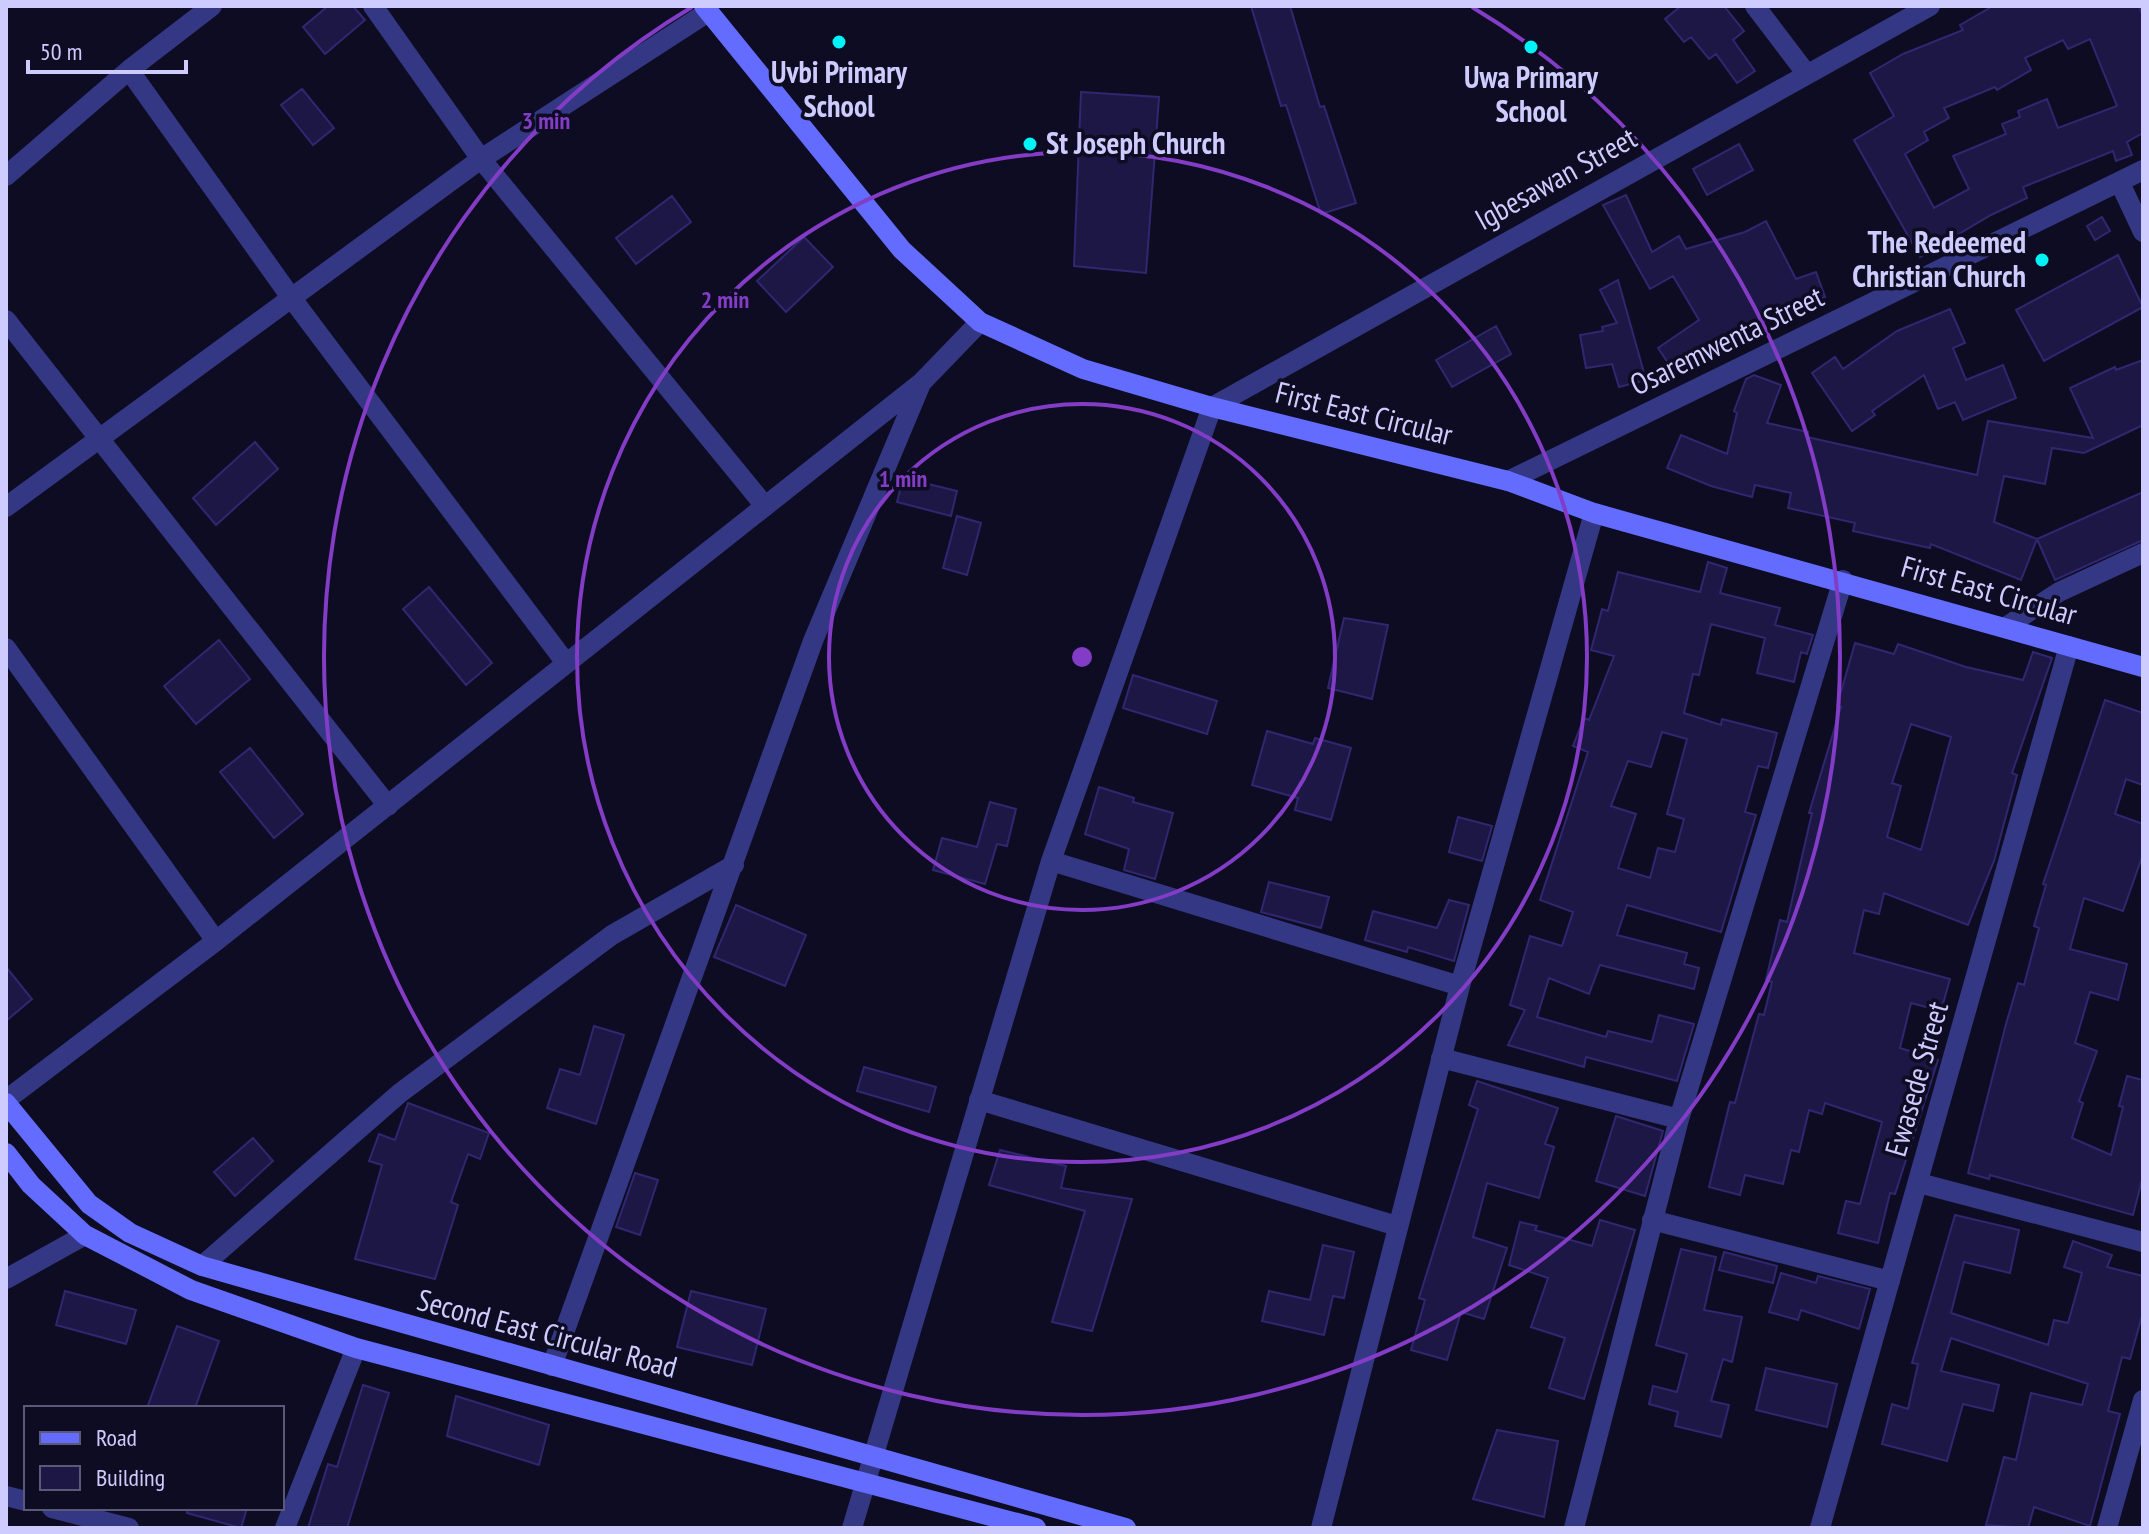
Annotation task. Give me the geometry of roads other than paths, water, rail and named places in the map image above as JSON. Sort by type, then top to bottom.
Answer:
[{"type":"main road","name":"First East Circular","points":[[706,9],[902,250],[980,322],[1083,369],[1212,407],[1508,481],[1594,513],[2007,626],[2143,667]]},
{"type":"main road","name":"Second East Circular Road","points":[[6,1102],[89,1204],[130,1233],[202,1266],[1126,1528]]},
{"type":"main road","name":"Second East Circular Road","points":[[6,1153],[31,1185],[85,1235],[191,1290],[356,1348],[1036,1528]]},
{"type":"street","points":[[6,176],[129,70],[212,6]]},
{"type":"street","points":[[373,6],[481,159],[765,506]]},
{"type":"street","points":[[1755,6],[1806,73]]},
{"type":"street","name":"Igbesawan Street","points":[[1212,407],[1930,6]]},
{"type":"street","points":[[6,507],[481,159],[706,9]]},
{"type":"street","points":[[129,70],[290,296],[566,663]]},
{"type":"street","name":"Osaremwenta Street","points":[[1508,481],[2143,170]]},
{"type":"street","points":[[2120,183],[2143,232]]},
{"type":"street","points":[[6,320],[388,806]]},
{"type":"street","points":[[6,1102],[388,806],[922,382],[980,322]]},
{"type":"street","points":[[552,1366],[813,641],[922,382]]},
{"type":"street","points":[[852,1528],[1051,861],[1212,407]]},
{"type":"street","points":[[1321,1528],[1460,986],[1594,513]]},
{"type":"street","points":[[2007,626],[2059,592],[2143,553]]},
{"type":"street","points":[[1574,1528],[1679,1119],[1843,580]]},
{"type":"street","name":"Ewasede Street","points":[[1820,1528],[2069,646]]},
{"type":"street","points":[[6,648],[216,941]]},
{"type":"street","points":[[1051,861],[1460,986]]},
{"type":"street","points":[[202,1266],[413,1084],[612,935],[734,865]]},
{"type":"street","points":[[1441,1058],[1679,1119]]},
{"type":"street","points":[[979,1100],[1397,1226]]},
{"type":"street","points":[[1919,1183],[2143,1242]]},
{"type":"street","points":[[1652,1220],[1890,1281]]},
{"type":"street","points":[[6,1279],[85,1235]]},
{"type":"street","points":[[285,1528],[356,1348]]},
{"type":"street","points":[[2107,1528],[2143,1400]]},
{"type":"street","points":[[60,1510],[129,1528]]},
{"type":"place","name":"Uvbi Primary School","points":[[839,42]]},
{"type":"place","name":"Uwa Primary School","points":[[1531,47]]},
{"type":"place","name":"St Joseph Church","points":[[1030,144]]},
{"type":"place","name":"The Redeemed Christian Church","points":[[2042,260]]}]
